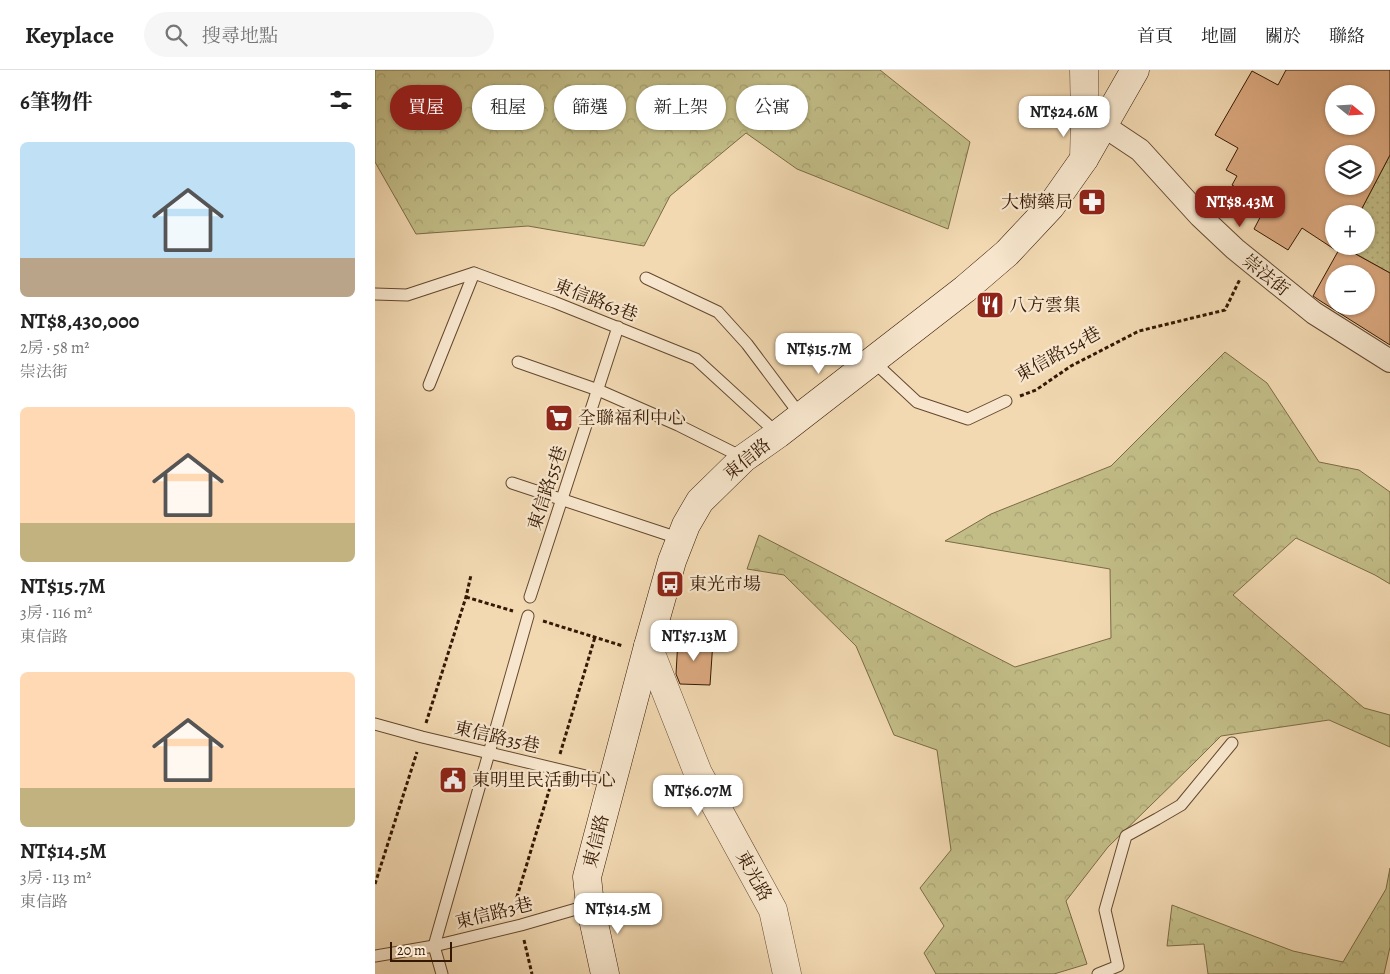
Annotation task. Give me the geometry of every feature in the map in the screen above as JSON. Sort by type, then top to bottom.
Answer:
[{"type":"main road","points":[[1084,70],[1095,122]]},
{"type":"main road","name":"東信路","points":[[605,974],[590,905],[587,876],[648,646],[672,561],[685,525],[700,501],[744,458],[778,434],[965,289],[1007,253],[1051,206],[1084,159],[1095,122],[1130,71]]},
{"type":"main road","name":"東光路","points":[[648,646],[698,773],[773,910],[787,974]]},
{"type":"street","name":"崇法街","points":[[1095,122],[1140,150],[1200,216],[1249,261],[1313,313],[1390,361]]},
{"type":"lane","points":[[375,294],[407,295],[474,273]]},
{"type":"lane","points":[[429,385],[474,273]]},
{"type":"lane","name":"東信路63巷","points":[[474,273],[696,359],[778,434]]},
{"type":"lane","points":[[646,278],[718,312],[747,344],[801,416]]},
{"type":"lane","name":"東信路55巷","points":[[529,597],[618,328]]},
{"type":"lane","name":"東信路154巷","points":[[873,360],[917,402],[968,419],[1007,401]]},
{"type":"lane","points":[[518,362],[598,390],[678,425],[744,458]]},
{"type":"lane","points":[[512,483],[681,539]]},
{"type":"lane","points":[[441,974],[434,946],[528,616]]},
{"type":"lane","name":"東信路35巷","points":[[375,724],[611,782]]},
{"type":"lane","points":[[1098,974],[1118,966],[1105,910],[1126,836],[1181,805],[1232,743]]},
{"type":"lane","name":"東信路3巷","points":[[375,956],[434,946],[521,925],[590,905]]},
{"type":"path","name":"東信路154巷","points":[[1007,401],[1036,390],[1071,366],[1139,331],[1225,310],[1249,261]]},
{"type":"path","points":[[466,597],[640,651],[648,646]]},
{"type":"path","points":[[533,974],[516,900],[595,637]]},
{"type":"green space","points":[[375,70],[880,70],[970,142],[948,229],[797,169],[746,133],[670,196],[644,246],[528,226],[416,234],[375,162]]},
{"type":"green space","points":[[1390,155],[1390,273],[1358,255],[1375,255],[1375,205],[1364,205],[1369,195],[1375,195],[1375,184]]},
{"type":"green space","points":[[1225,352],[1267,383],[1319,462],[1359,470],[1390,492],[1390,584],[1296,538],[1233,595],[1364,708],[1390,715],[1390,747],[1329,720],[1221,736],[1108,847],[1066,901],[1087,964],[1054,974],[936,974],[924,953],[944,926],[920,888],[951,850],[937,750],[894,735],[856,646],[784,575],[747,569],[759,535],[1015,667],[1111,638],[1110,569],[945,541],[991,514],[1111,466]]},
{"type":"green space","points":[[1390,868],[1390,947],[1384,974],[1208,974],[1204,944],[1167,946],[1172,905],[1293,951],[1343,962],[1386,889]]},
{"type":"building","points":[[1286,70],[1390,70],[1390,155],[1375,184],[1375,145],[1325,145],[1325,195],[1369,195],[1364,205],[1325,205],[1325,243],[1302,228],[1288,250],[1254,229],[1266,206],[1232,185],[1237,176],[1226,170],[1238,148],[1215,135],[1252,71],[1278,85]]},
{"type":"building","points":[[1336,255],[1357,255],[1390,273],[1390,345],[1343,315],[1375,315],[1375,265],[1330,265]]},
{"type":"building","points":[[1325,275],[1325,304],[1313,296]]},
{"type":"building","points":[[678,639],[713,641],[710,685],[680,684],[676,674]]},
{"type":"place","name":"大樹藥局","points":[[1092,202]]},
{"type":"place","name":"八方雲集","points":[[990,305]]},
{"type":"place","name":"全聯福利中心","points":[[559,418]]},
{"type":"place","name":"東光市場","points":[[670,584]]},
{"type":"place","name":"東明里民活動中心","points":[[453,780]]}]
